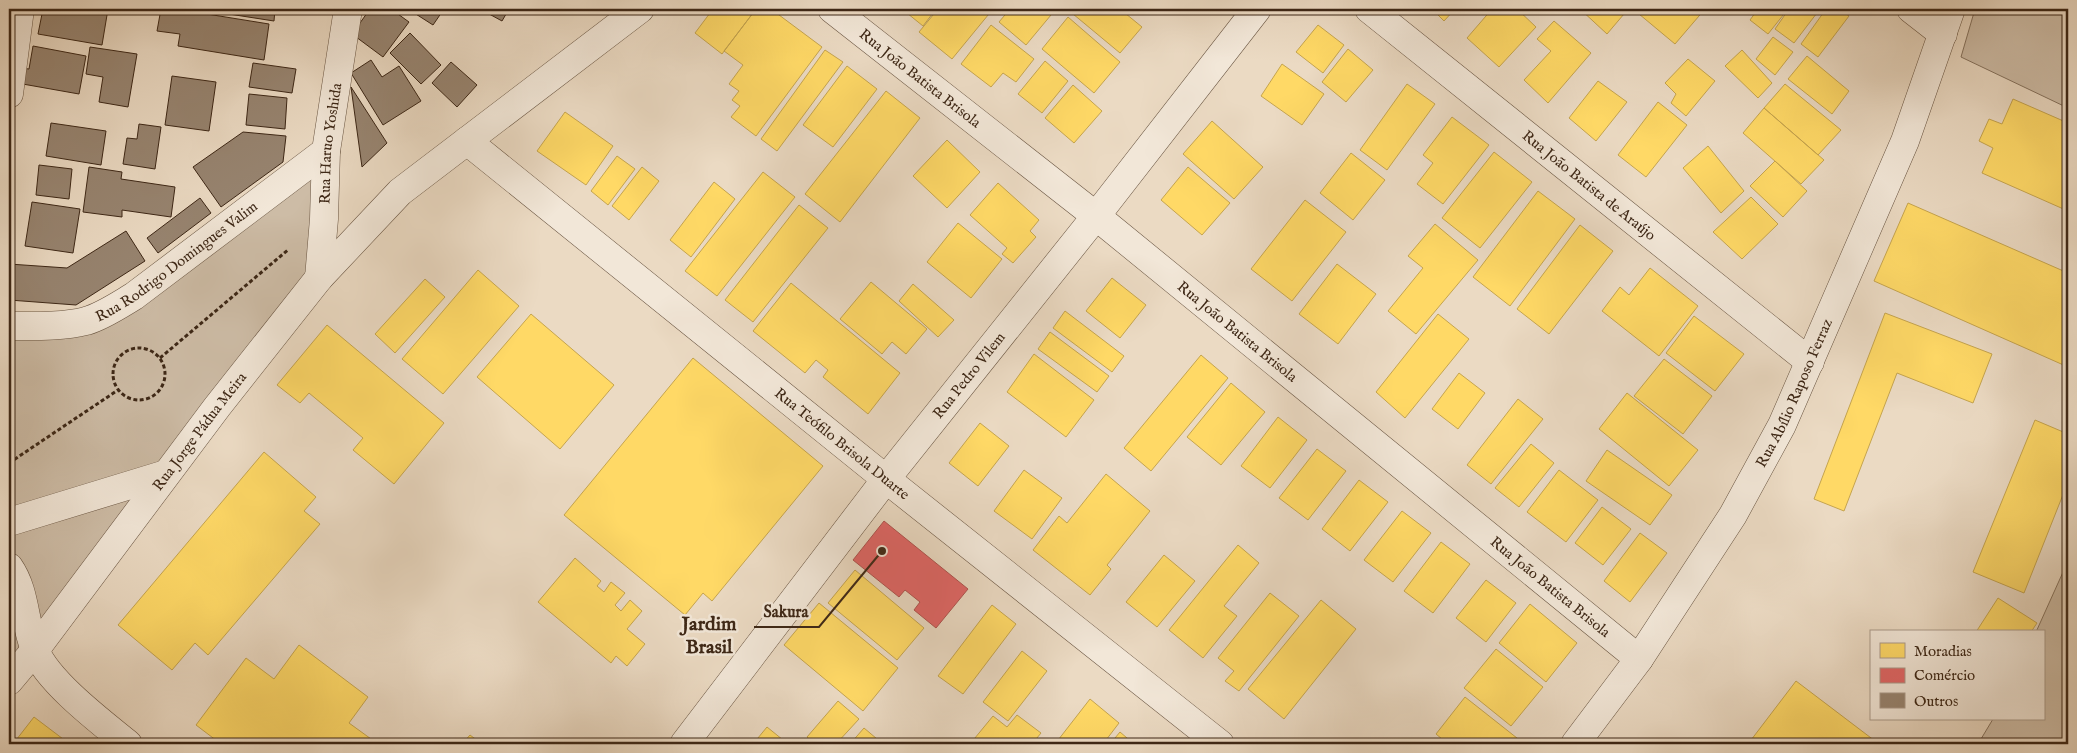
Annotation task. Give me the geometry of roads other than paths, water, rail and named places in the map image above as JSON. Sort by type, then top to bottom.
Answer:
[{"type":"street","points":[[9,94],[20,9]]},
{"type":"street","name":"Rua Haruo Yoshida","points":[[319,278],[324,219],[326,150],[348,9]]},
{"type":"street","points":[[467,141],[640,9]]},
{"type":"street","name":"Rua João Batista Brisola","points":[[832,9],[1096,216],[1639,659]]},
{"type":"street","name":"Rua Pedro Vilem","points":[[684,744],[886,479],[1096,216],[1257,9]]},
{"type":"street","name":"Rua João Batista de Araújo","points":[[1369,9],[1810,362]]},
{"type":"street","points":[[1911,9],[1947,21]]},
{"type":"street","name":"Rua Abílio Raposo Ferraz","points":[[1575,744],[1639,659],[1733,515],[1782,426],[1905,141],[1947,21]]},
{"type":"street","name":"Rua Jorge Pádua Meira","points":[[9,681],[35,650],[166,474],[319,278],[400,192],[467,141]]},
{"type":"street","name":"Rua Teófilo Brisola Duarte","points":[[467,141],[886,479],[1220,744]]},
{"type":"street","name":"Rua Rodrigo Domingues Valim","points":[[9,326],[85,321],[106,312],[134,296],[326,150]]},
{"type":"street","points":[[9,522],[166,474]]},
{"type":"street","points":[[9,566],[24,604],[35,650],[55,681],[128,744]]},
{"type":"place","name":"Sakura","points":[[882,551]]},
{"type":"district","name":"Jardim Brasil","points":[[709,634]]}]
